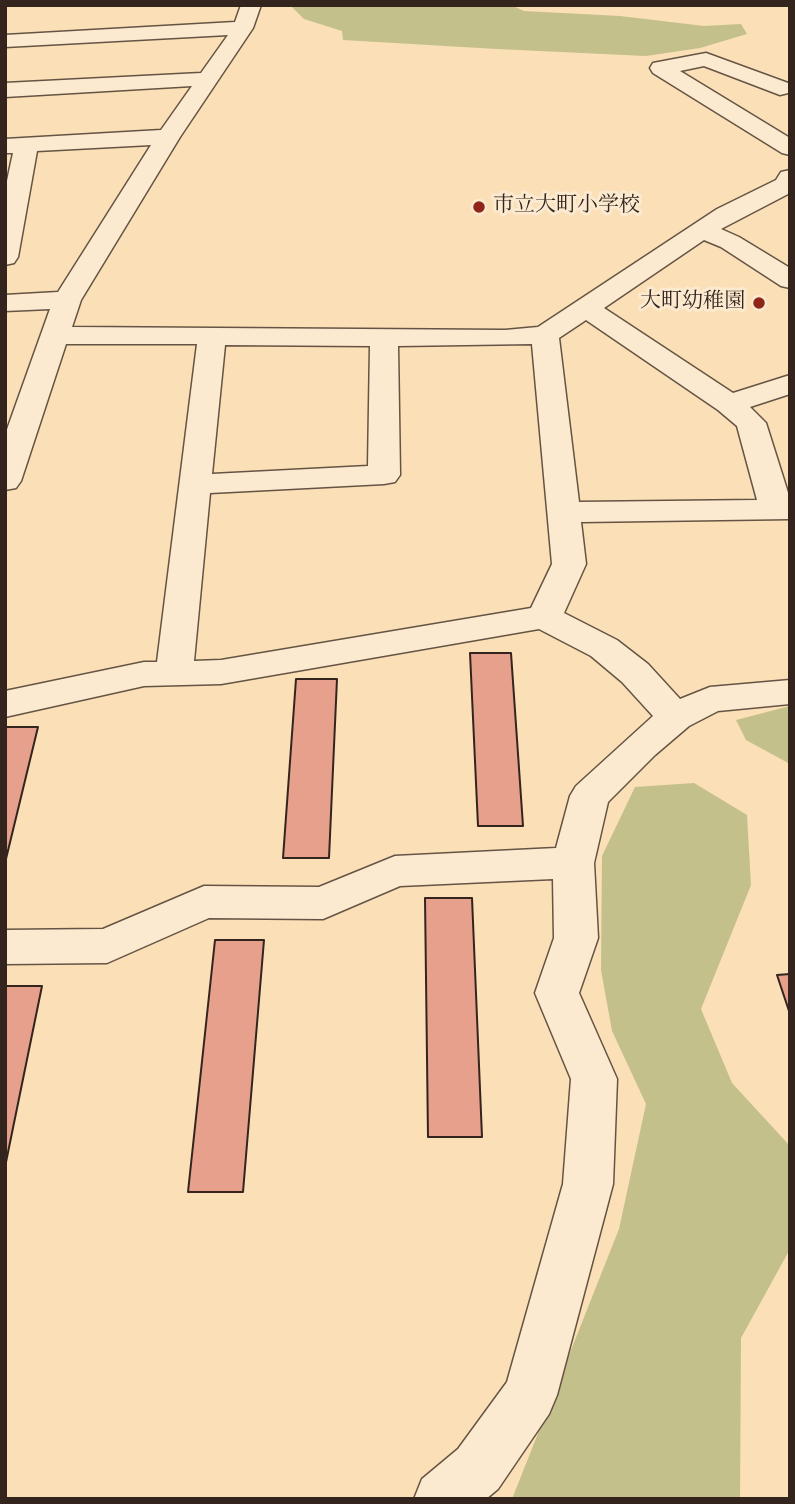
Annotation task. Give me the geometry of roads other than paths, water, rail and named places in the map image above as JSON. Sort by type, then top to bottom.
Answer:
[{"type":"street","points":[[5,41],[247,16]]},
{"type":"street","points":[[5,481],[67,300],[247,16]]},
{"type":"street","points":[[778,90],[706,59],[661,68],[790,148]]},
{"type":"street","points":[[5,90],[208,79]]},
{"type":"street","points":[[5,257],[16,145],[168,137]]},
{"type":"street","points":[[55,335],[505,338],[545,335],[726,214],[786,185],[790,177]]},
{"type":"street","points":[[702,230],[730,242],[790,280]]},
{"type":"street","points":[[5,303],[67,300]]},
{"type":"street","points":[[563,512],[783,509],[751,424],[729,404],[597,315],[583,309]]},
{"type":"street","points":[[544,617],[569,564],[545,335]]},
{"type":"street","points":[[174,673],[212,336]]},
{"type":"street","points":[[196,484],[384,475],[384,337]]},
{"type":"street","points":[[729,404],[790,384]]},
{"type":"street","points":[[5,704],[144,674],[221,672],[544,617],[604,648],[635,673],[676,717]]},
{"type":"street","points":[[442,1499],[478,1469],[530,1395],[588,1184],[594,1079],[557,993],[576,937],[573,863],[590,796],[641,746],[676,717],[709,699],[790,692]]},
{"type":"street","points":[[5,947],[107,946],[204,902],[323,903],[395,871],[573,863]]},
{"type":"place","name":"市立大町小学校","points":[[479,207]]},
{"type":"place","name":"大町幼稚園","points":[[759,303]]}]
